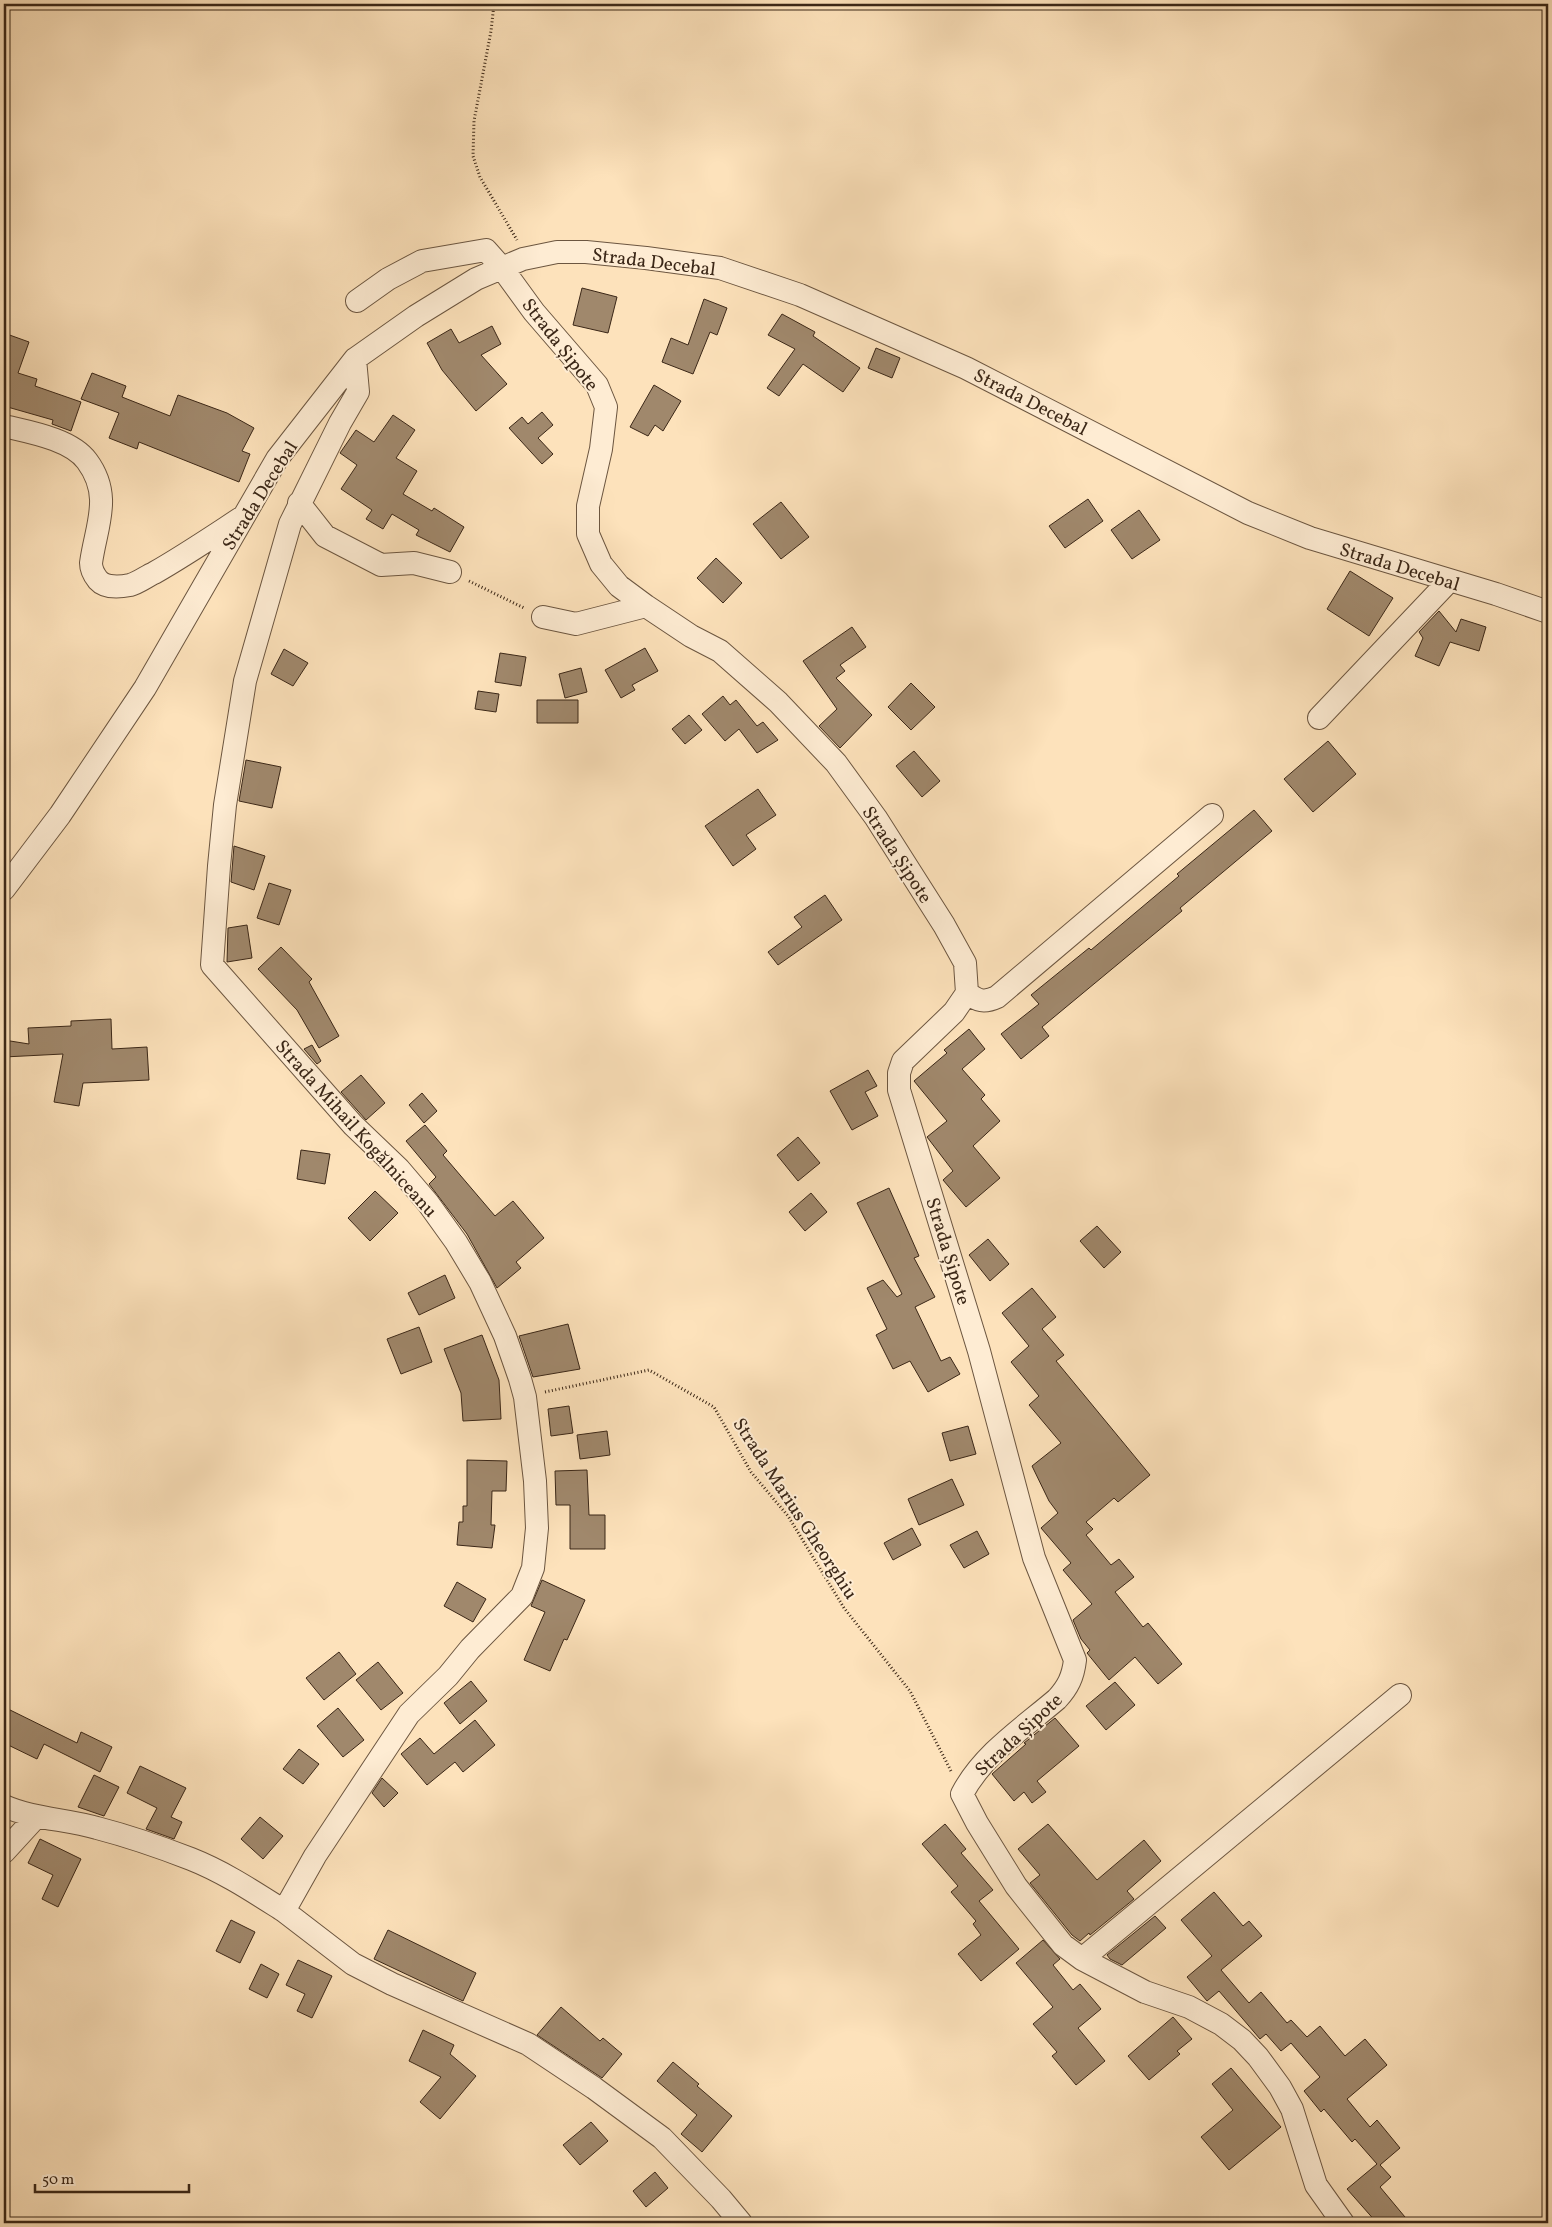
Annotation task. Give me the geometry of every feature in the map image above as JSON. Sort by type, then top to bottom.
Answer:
[{"type":"street","name":"Strada Șipote","points":[[357,301],[388,279],[422,260],[486,250],[502,268],[534,312],[597,385],[606,408],[602,449],[588,506],[588,534],[601,564],[619,586],[646,606],[720,652],[778,702],[836,762],[876,818],[944,925],[965,963],[967,993],[954,1012],[903,1061],[899,1073],[899,1090],[979,1351],[1034,1558],[1075,1660],[1073,1675],[1067,1688],[1057,1700],[983,1763],[962,1794],[977,1824],[1016,1886],[1063,1945],[1082,1959],[1145,1992],[1189,2007],[1221,2024],[1242,2040],[1258,2057],[1280,2087],[1300,2127],[1309,2166],[1316,2185],[1343,2223]]},
{"type":"street","name":"Strada Decebal","points":[[4,889],[60,815],[145,688],[277,459],[355,359],[457,290],[523,259],[566,252],[646,258],[720,268],[800,295],[966,368],[1248,513],[1310,538],[1548,612]]},
{"type":"street","name":"Strada Mihail Kogălniceanu","points":[[284,1911],[315,1856],[409,1714],[448,1676],[470,1649],[522,1596],[533,1568],[537,1528],[535,1480],[525,1397],[505,1336],[480,1282],[456,1242],[399,1169],[353,1124],[212,965],[225,805],[237,743],[245,680],[290,524],[299,503],[358,392],[355,359]]},
{"type":"street","points":[[4,426],[53,439],[75,450],[86,460],[97,480],[102,496],[101,521],[91,565],[93,575],[102,584],[114,587],[132,584],[168,565],[244,516]]},
{"type":"street","points":[[299,503],[325,536],[373,561],[381,564],[414,563],[450,572]]},
{"type":"street","points":[[1319,718],[1449,581]]},
{"type":"street","points":[[543,617],[576,624],[646,606]]},
{"type":"street","points":[[967,993],[978,1001],[988,1001],[997,997],[1212,815]]},
{"type":"street","points":[[1082,1959],[1400,1695]]},
{"type":"street","points":[[4,1806],[20,1814],[94,1827],[132,1838],[192,1860],[239,1883],[284,1911],[353,1964],[392,1984],[528,2044],[594,2088],[662,2138],[721,2199],[741,2223]]},
{"type":"street","points":[[4,1852],[37,1816]]},
{"type":"path","points":[[494,4],[474,121],[473,156],[480,177],[516,239],[523,259]]},
{"type":"path","points":[[450,572],[543,617]]},
{"type":"path","name":"Strada Marius Gheorghiu","points":[[525,1397],[650,1370],[714,1407],[752,1472],[788,1516],[844,1608],[910,1692],[962,1794]]},
{"type":"building","points":[[582,288],[617,297],[608,333],[573,325]]},
{"type":"building","points":[[704,299],[727,308],[717,335],[710,332],[693,374],[662,362],[671,338],[688,345]]},
{"type":"building","points":[[782,314],[815,332],[813,336],[860,368],[843,392],[803,364],[779,396],[767,388],[795,349],[768,335]]},
{"type":"building","points":[[492,326],[501,344],[481,355],[507,384],[476,411],[442,370],[427,343],[451,329],[459,343]]},
{"type":"building","points":[[4,333],[29,342],[18,373],[37,379],[35,386],[81,402],[71,431],[52,424],[53,420],[4,406]]},
{"type":"building","points":[[876,348],[900,358],[892,378],[868,368]]},
{"type":"building","points":[[92,373],[126,386],[122,397],[170,416],[178,395],[227,413],[254,428],[242,451],[250,454],[239,482],[139,442],[137,449],[109,438],[119,413],[81,399]]},
{"type":"building","points":[[654,385],[681,401],[663,431],[655,425],[648,436],[630,427]]},
{"type":"building","points":[[542,412],[553,425],[538,438],[553,454],[542,464],[509,428],[522,417],[528,424]]},
{"type":"building","points":[[393,415],[415,430],[396,458],[417,471],[403,494],[432,511],[434,508],[464,527],[450,552],[416,535],[419,530],[392,514],[383,529],[366,519],[372,510],[341,489],[357,465],[340,453],[356,430],[374,442]]},
{"type":"building","points":[[1088,499],[1103,521],[1065,548],[1049,526]]},
{"type":"building","points":[[781,502],[809,537],[781,559],[753,524]]},
{"type":"building","points":[[1139,510],[1160,540],[1132,559],[1111,530]]},
{"type":"building","points":[[716,558],[742,583],[723,603],[697,578]]},
{"type":"building","points":[[1350,571],[1393,598],[1369,636],[1327,609]]},
{"type":"building","points":[[1439,611],[1456,632],[1461,619],[1486,627],[1479,651],[1450,642],[1439,666],[1415,656],[1423,638],[1419,632]]},
{"type":"building","points":[[852,627],[866,647],[840,665],[845,671],[836,678],[872,715],[840,748],[819,726],[837,709],[803,661]]},
{"type":"building","points":[[645,648],[658,671],[632,685],[635,690],[621,698],[605,670]]},
{"type":"building","points":[[284,649],[308,663],[293,686],[271,674]]},
{"type":"building","points":[[500,653],[526,657],[521,686],[495,682]]},
{"type":"building","points":[[581,668],[587,692],[565,698],[559,674]]},
{"type":"building","points":[[911,683],[935,707],[911,730],[888,707]]},
{"type":"building","points":[[478,691],[499,694],[496,712],[475,709]]},
{"type":"building","points":[[723,696],[730,705],[736,700],[757,726],[763,722],[778,740],[757,753],[739,729],[725,741],[702,714]]},
{"type":"building","points":[[537,700],[578,700],[578,723],[537,723]]},
{"type":"building","points":[[689,715],[702,730],[685,744],[672,729]]},
{"type":"building","points":[[1328,741],[1356,774],[1313,812],[1284,779]]},
{"type":"building","points":[[914,751],[940,781],[922,797],[896,766]]},
{"type":"building","points":[[246,760],[281,767],[272,808],[239,801]]},
{"type":"building","points":[[758,789],[776,815],[746,835],[756,849],[733,866],[705,826]]},
{"type":"building","points":[[1254,810],[1272,831],[1180,908],[1182,911],[1042,1027],[1049,1036],[1021,1059],[1001,1034],[1039,1004],[1031,995],[1089,948],[1091,950],[1179,876],[1177,874]]},
{"type":"building","points":[[234,846],[265,856],[254,890],[231,882]]},
{"type":"building","points":[[269,883],[291,890],[279,925],[257,918]]},
{"type":"building","points":[[825,895],[842,920],[778,965],[768,952],[802,927],[794,917]]},
{"type":"building","points":[[247,925],[252,958],[227,962],[228,928]]},
{"type":"building","points":[[281,947],[312,979],[309,982],[339,1036],[319,1048],[297,1010],[258,969]]},
{"type":"building","points":[[111,1019],[112,1049],[147,1047],[149,1080],[83,1083],[79,1106],[54,1102],[63,1054],[4,1057],[4,1040],[29,1044],[28,1028],[71,1026],[71,1021]]},
{"type":"building","points":[[969,1029],[985,1049],[962,1069],[985,1095],[981,1099],[1000,1121],[973,1146],[1000,1178],[966,1207],[943,1180],[953,1171],[927,1137],[947,1121],[914,1081],[947,1053],[944,1050]]},
{"type":"building","points":[[312,1045],[321,1061],[317,1064],[304,1049]]},
{"type":"building","points":[[868,1070],[877,1086],[865,1092],[878,1116],[852,1130],[830,1091]]},
{"type":"building","points":[[361,1075],[385,1103],[366,1120],[341,1092]]},
{"type":"building","points":[[422,1093],[437,1111],[424,1123],[409,1105]]},
{"type":"building","points":[[425,1125],[447,1151],[443,1155],[495,1216],[513,1201],[544,1238],[516,1262],[521,1268],[497,1288],[467,1234],[429,1184],[436,1177],[406,1141]]},
{"type":"building","points":[[798,1137],[820,1163],[798,1181],[777,1155]]},
{"type":"building","points":[[301,1150],[330,1154],[325,1184],[297,1179]]},
{"type":"building","points":[[889,1188],[919,1256],[914,1258],[935,1297],[915,1307],[941,1361],[950,1357],[960,1374],[928,1392],[910,1361],[893,1369],[876,1335],[887,1329],[867,1288],[883,1280],[897,1297],[902,1294],[857,1203]]},
{"type":"building","points":[[375,1191],[398,1213],[370,1241],[348,1218]]},
{"type":"building","points":[[811,1193],[827,1212],[805,1231],[789,1212]]},
{"type":"building","points":[[1097,1226],[1121,1252],[1104,1268],[1080,1241]]},
{"type":"building","points":[[988,1239],[1009,1264],[990,1281],[969,1255]]},
{"type":"building","points":[[445,1275],[455,1298],[419,1315],[408,1293]]},
{"type":"building","points":[[1032,1288],[1056,1317],[1042,1329],[1064,1355],[1056,1361],[1150,1475],[1118,1502],[1114,1498],[1086,1522],[1093,1529],[1086,1535],[1111,1565],[1119,1559],[1134,1577],[1115,1592],[1143,1627],[1148,1623],[1182,1664],[1158,1684],[1135,1657],[1109,1680],[1087,1653],[1090,1650],[1081,1639],[1073,1620],[1092,1604],[1063,1570],[1071,1563],[1041,1528],[1058,1513],[1049,1501],[1032,1466],[1061,1443],[1029,1405],[1039,1396],[1011,1362],[1029,1346],[1002,1313]]},
{"type":"building","points":[[568,1324],[580,1369],[533,1377],[519,1336]]},
{"type":"building","points":[[419,1327],[432,1362],[401,1374],[387,1339]]},
{"type":"building","points":[[482,1335],[499,1380],[501,1419],[463,1421],[461,1393],[444,1349]]},
{"type":"building","points":[[569,1406],[573,1433],[551,1436],[548,1409]]},
{"type":"building","points":[[968,1426],[976,1454],[950,1461],[942,1433]]},
{"type":"building","points":[[607,1431],[610,1455],[580,1459],[577,1435]]},
{"type":"building","points":[[467,1460],[507,1461],[506,1491],[492,1491],[491,1525],[495,1525],[492,1548],[457,1545],[459,1522],[463,1522],[463,1506],[467,1506]]},
{"type":"building","points":[[587,1470],[589,1515],[605,1515],[605,1549],[570,1549],[570,1505],[556,1505],[555,1471]]},
{"type":"building","points":[[952,1479],[964,1505],[919,1525],[908,1499]]},
{"type":"building","points":[[912,1528],[921,1545],[893,1560],[884,1543]]},
{"type":"building","points":[[977,1531],[989,1554],[964,1568],[950,1545]]},
{"type":"building","points":[[542,1580],[585,1600],[567,1640],[564,1639],[550,1671],[524,1660],[545,1612],[531,1606]]},
{"type":"building","points":[[457,1582],[486,1599],[473,1622],[444,1606]]},
{"type":"building","points":[[339,1652],[356,1674],[324,1700],[306,1678]]},
{"type":"building","points":[[378,1662],[403,1693],[381,1710],[356,1680]]},
{"type":"building","points":[[471,1681],[487,1701],[460,1724],[444,1703]]},
{"type":"building","points":[[1115,1682],[1135,1705],[1106,1730],[1086,1706]]},
{"type":"building","points":[[4,1707],[77,1743],[81,1732],[112,1747],[100,1772],[44,1744],[37,1759],[4,1743]]},
{"type":"building","points":[[338,1708],[364,1740],[343,1757],[317,1726]]},
{"type":"building","points":[[1055,1718],[1079,1746],[1037,1781],[1046,1792],[1032,1803],[1024,1792],[1014,1801],[992,1774],[1026,1744],[1024,1743]]},
{"type":"building","points":[[475,1720],[495,1745],[463,1772],[455,1762],[427,1785],[401,1754],[420,1738],[434,1754]]},
{"type":"building","points":[[299,1749],[319,1764],[303,1784],[283,1769]]},
{"type":"building","points":[[140,1766],[186,1788],[171,1817],[182,1822],[174,1839],[146,1829],[157,1808],[127,1793]]},
{"type":"building","points":[[94,1775],[119,1787],[104,1816],[78,1807]]},
{"type":"building","points":[[382,1778],[398,1793],[384,1807],[372,1793]]},
{"type":"building","points":[[260,1817],[283,1836],[263,1859],[241,1839]]},
{"type":"building","points":[[945,1824],[966,1849],[961,1853],[993,1890],[979,1901],[1019,1949],[981,1981],[958,1954],[981,1935],[973,1924],[976,1921],[951,1892],[958,1886],[922,1844]]},
{"type":"building","points":[[1048,1824],[1097,1880],[1144,1840],[1161,1861],[1127,1891],[1134,1899],[1080,1941],[1072,1935],[1030,1883],[1040,1875],[1018,1849]]},
{"type":"building","points":[[40,1839],[81,1859],[58,1907],[42,1899],[53,1875],[28,1863]]},
{"type":"building","points":[[1214,1892],[1243,1926],[1249,1921],[1262,1936],[1221,1970],[1249,2003],[1261,1992],[1287,2023],[1291,2020],[1307,2037],[1320,2026],[1345,2056],[1365,2039],[1387,2065],[1347,2099],[1370,2127],[1377,2120],[1400,2148],[1380,2165],[1391,2177],[1380,2187],[1410,2223],[1377,2223],[1347,2189],[1377,2164],[1355,2139],[1352,2142],[1324,2109],[1321,2112],[1304,2091],[1320,2077],[1291,2043],[1281,2051],[1266,2034],[1260,2039],[1219,1991],[1207,2001],[1187,1977],[1212,1956],[1181,1920]]},
{"type":"building","points":[[1155,1916],[1166,1928],[1122,1965],[1110,1959],[1107,1955]]},
{"type":"building","points":[[231,1920],[255,1932],[240,1963],[216,1951]]},
{"type":"building","points":[[388,1930],[476,1973],[463,2001],[374,1959]]},
{"type":"building","points":[[1043,1940],[1060,1959],[1053,1965],[1073,1990],[1080,1984],[1101,2009],[1078,2028],[1105,2061],[1076,2085],[1052,2056],[1057,2052],[1033,2024],[1053,2007],[1016,1963]]},
{"type":"building","points":[[298,1960],[332,1976],[312,2018],[297,2011],[305,1994],[286,1985]]},
{"type":"building","points":[[261,1964],[279,1974],[267,1998],[249,1989]]},
{"type":"building","points":[[561,2007],[600,2041],[603,2038],[622,2054],[602,2078],[537,2035]]},
{"type":"building","points":[[1173,2017],[1192,2039],[1177,2051],[1180,2054],[1149,2080],[1128,2056]]},
{"type":"building","points":[[423,2030],[454,2045],[450,2054],[476,2076],[440,2119],[420,2102],[441,2077],[409,2061]]},
{"type":"building","points":[[673,2062],[699,2084],[697,2086],[732,2116],[702,2152],[681,2134],[697,2115],[657,2081]]},
{"type":"building","points":[[1231,2068],[1281,2127],[1229,2170],[1201,2137],[1233,2110],[1212,2084]]},
{"type":"building","points":[[591,2122],[608,2141],[580,2165],[563,2145]]},
{"type":"building","points":[[655,2172],[668,2188],[646,2207],[633,2191]]}]
